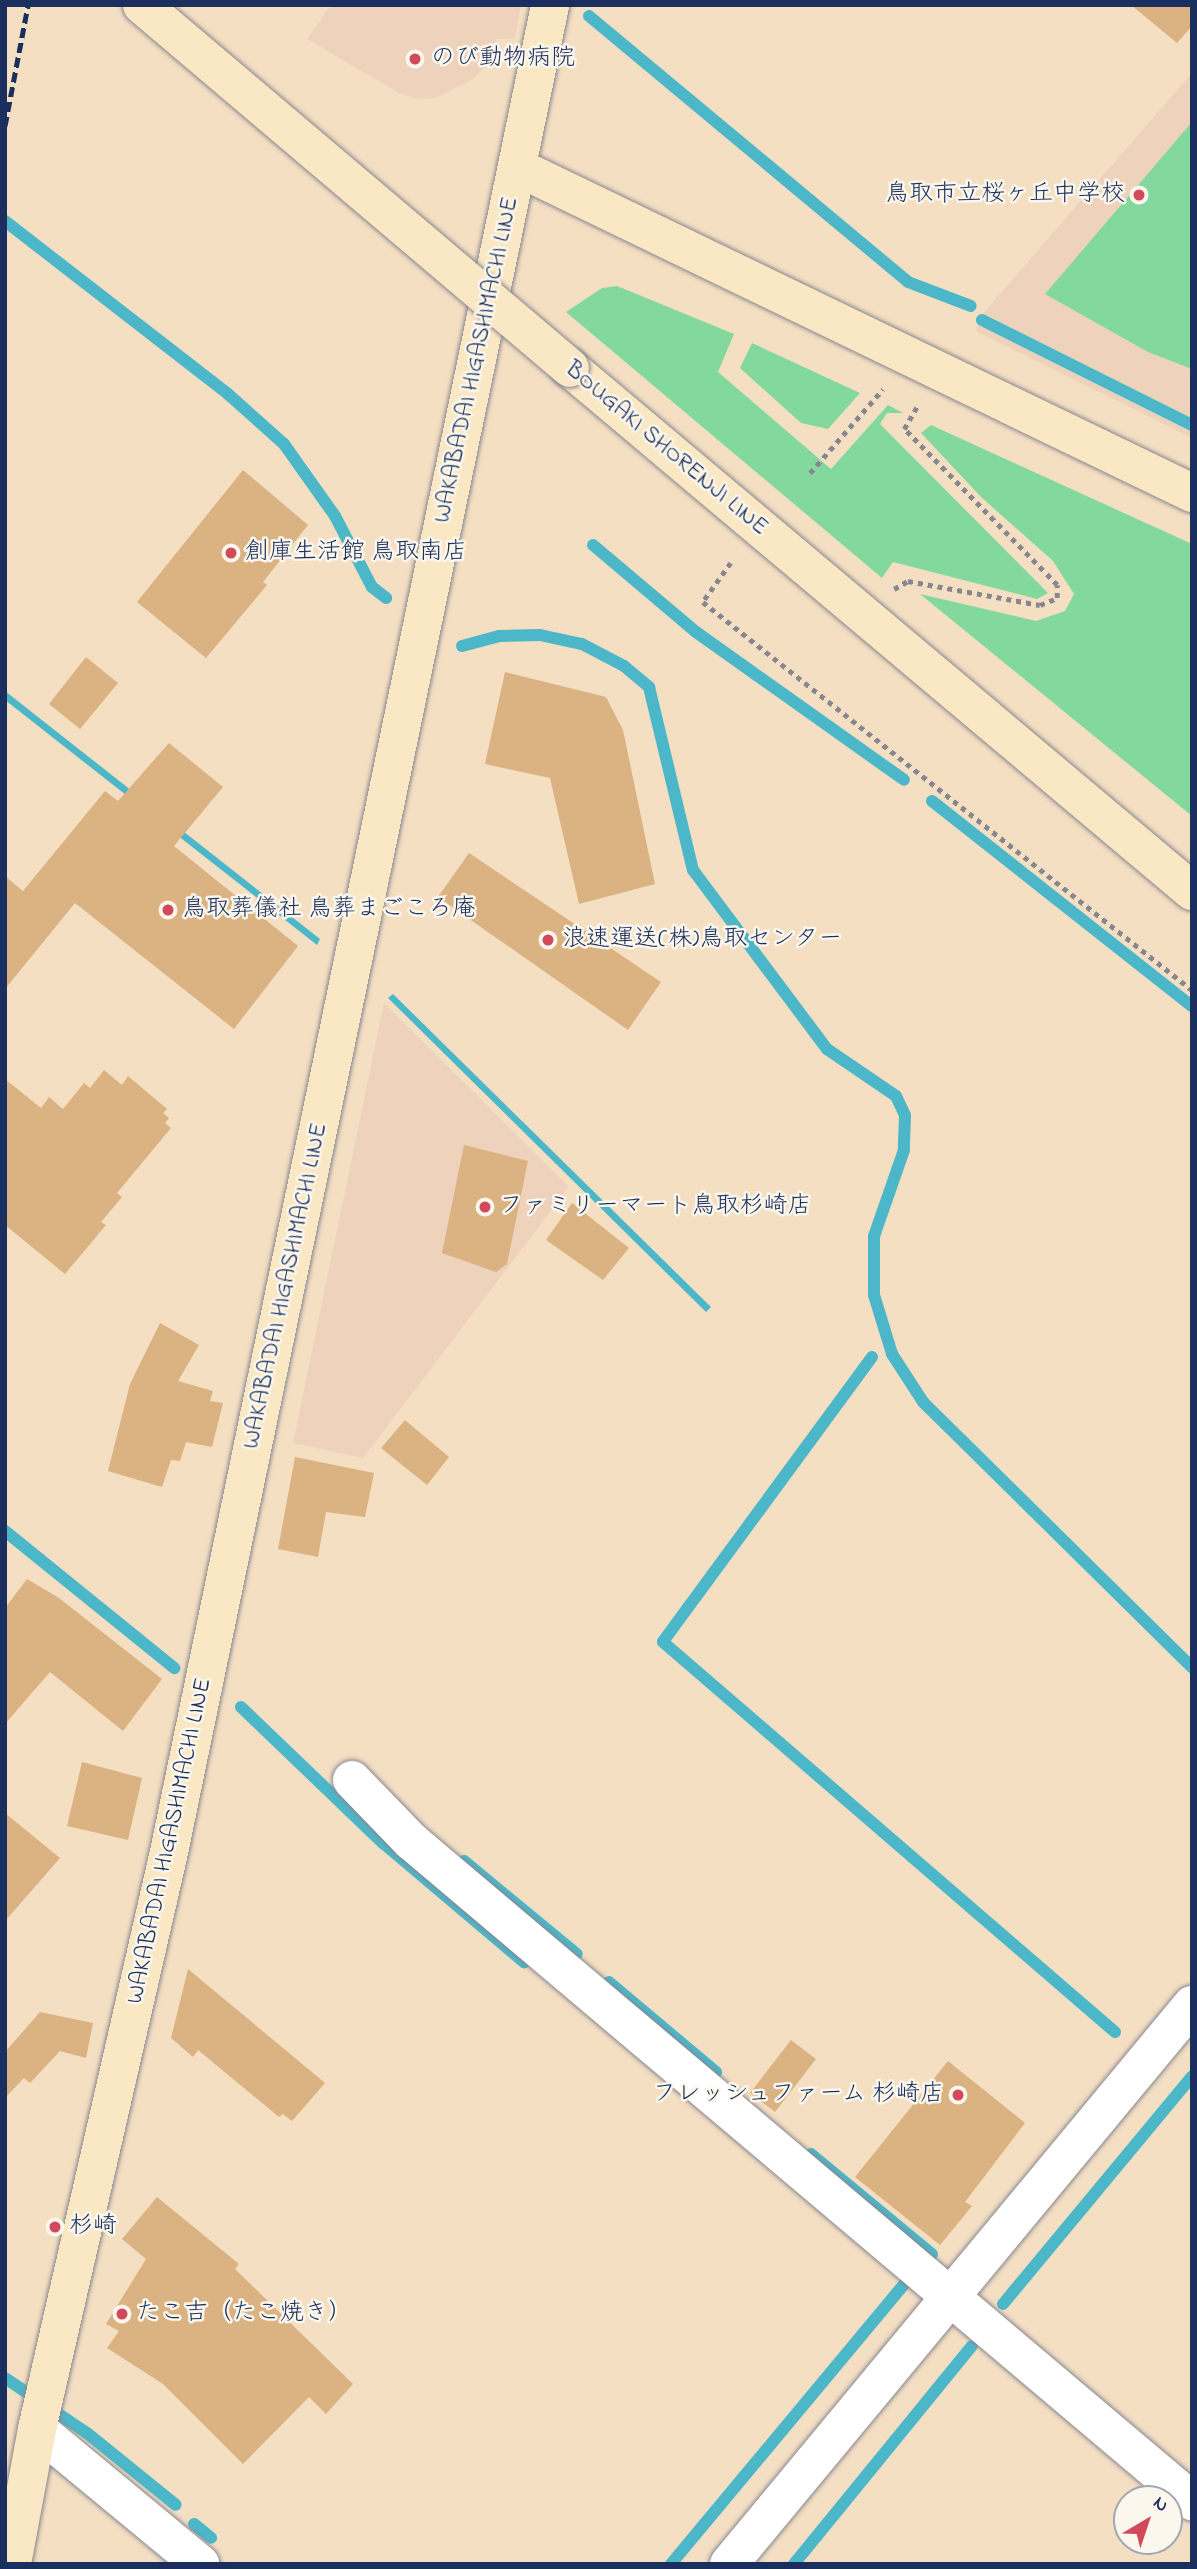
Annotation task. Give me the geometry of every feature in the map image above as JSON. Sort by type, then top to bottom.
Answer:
[{"type":"main road","name":"BOUGAKI SHORENJI LINE","points":[[142,5],[1192,891]]},
{"type":"main road","name":"WAKABADAI HIGASHIMACHI LINE","points":[[12,2564],[37,2429],[169,1852],[550,5]]},
{"type":"main road","points":[[517,167],[1192,492]]},
{"type":"street","points":[[352,1780],[411,1841],[1192,2501]]},
{"type":"street","points":[[729,2564],[1192,2006]]},
{"type":"street","points":[[37,2429],[200,2564]]},
{"type":"path","points":[[810,473],[911,357]]},
{"type":"path","points":[[894,589],[908,581],[1040,606],[1057,598],[1057,585],[904,429],[920,401]]},
{"type":"path","points":[[731,563],[703,602],[1192,990]]},
{"type":"shaded area","name":"のび動物病院","points":[[331,5],[521,5],[515,39],[497,39],[486,66],[473,79],[436,98],[417,99],[399,93],[307,39]]},
{"type":"shaded area","name":"鳥取市立桜ヶ丘中学校","points":[[1192,73],[1192,438],[976,331],[980,317]]},
{"type":"shaded area","points":[[384,1003],[569,1187],[363,1458],[293,1443]]},
{"type":"green space","points":[[1192,122],[1192,369],[1148,352],[1045,294]]},
{"type":"green space","points":[[617,286],[734,334],[718,372],[831,469],[888,405],[903,413],[887,413],[880,424],[1048,593],[1037,599],[893,562],[882,578],[566,312],[602,288]]},
{"type":"green space","points":[[752,343],[860,393],[828,429],[801,423],[740,368]]},
{"type":"green space","points":[[931,425],[1192,544],[1192,816],[920,594],[1036,621],[1065,611],[1074,594],[1053,561],[981,497],[921,433]]},
{"type":"water","points":[[5,691],[320,939],[317,945],[5,700]]},
{"type":"water","points":[[393,994],[711,1307],[706,1312],[388,998]]},
{"type":"building","points":[[1131,5],[1192,5],[1192,26],[1177,43]]},
{"type":"building","name":"創庫生活館 鳥取南店","points":[[243,470],[308,525],[263,582],[267,585],[206,658],[137,602]]},
{"type":"building","points":[[86,657],[118,683],[80,729],[49,704]]},
{"type":"building","points":[[505,672],[606,697],[623,730],[655,884],[579,904],[550,778],[485,764]]},
{"type":"building","name":"鳥取葬儀社 鳥葬まごころ庵","points":[[169,743],[223,787],[174,846],[298,946],[234,1029],[75,903],[5,989],[5,876],[23,891],[105,791],[118,801]]},
{"type":"building","name":"浪速運送(株)鳥取センター","points":[[469,853],[661,982],[628,1030],[438,897]]},
{"type":"building","points":[[104,1070],[122,1085],[128,1076],[167,1109],[163,1113],[169,1118],[165,1123],[171,1128],[117,1193],[122,1197],[101,1222],[106,1225],[65,1274],[5,1225],[5,1079],[41,1108],[49,1097],[63,1109],[84,1083],[90,1088]]},
{"type":"building","name":"ファミリーマート鳥取杉崎店","points":[[464,1145],[528,1161],[507,1264],[496,1272],[442,1253]]},
{"type":"building","points":[[572,1203],[629,1248],[603,1280],[546,1240]]},
{"type":"building","points":[[160,1323],[199,1345],[178,1381],[213,1391],[210,1401],[223,1403],[212,1447],[186,1442],[180,1461],[171,1460],[162,1487],[108,1471],[130,1384]]},
{"type":"building","points":[[405,1420],[449,1457],[427,1485],[381,1448]]},
{"type":"building","points":[[295,1457],[374,1473],[365,1517],[326,1512],[318,1557],[278,1549]]},
{"type":"building","points":[[27,1579],[59,1598],[162,1679],[123,1731],[50,1672],[5,1724],[5,1608]]},
{"type":"building","points":[[82,1762],[142,1778],[128,1840],[67,1826]]},
{"type":"building","points":[[5,1813],[60,1858],[5,1921]]},
{"type":"building","points":[[188,1969],[325,2083],[292,2121],[283,2114],[279,2117],[198,2050],[193,2057],[171,2038]]},
{"type":"building","points":[[40,2012],[93,2023],[86,2058],[60,2051],[30,2083],[24,2078],[5,2098],[5,2052]]},
{"type":"building","points":[[791,2040],[816,2059],[775,2112],[750,2093]]},
{"type":"building","points":[[948,2061],[1025,2123],[965,2202],[972,2206],[940,2245],[855,2177]]},
{"type":"building","points":[[157,2197],[239,2264],[235,2269],[353,2384],[326,2414],[309,2397],[243,2464],[163,2384],[107,2348],[119,2331],[106,2324],[146,2259],[122,2239]]},
{"type":"waterway","points":[[589,16],[908,282],[971,306]]},
{"type":"waterway","points":[[5,221],[228,394],[284,444],[335,516],[372,587],[386,598]]},
{"type":"waterway","points":[[982,320],[1192,425]]},
{"type":"waterway","points":[[593,545],[696,632],[904,780]]},
{"type":"waterway","points":[[462,646],[500,636],[540,635],[582,644],[624,666],[649,687],[693,870],[827,1049],[896,1096],[905,1115],[904,1150],[874,1236],[874,1295],[892,1354],[923,1402],[1192,1667]]},
{"type":"waterway","points":[[932,801],[1192,1006]]},
{"type":"waterway","points":[[872,1357],[663,1642],[1115,2032]]},
{"type":"waterway","points":[[5,1531],[174,1668]]},
{"type":"waterway","points":[[241,1707],[383,1843],[524,1962]]},
{"type":"waterway","points":[[464,1861],[577,1954]]},
{"type":"waterway","points":[[609,1982],[716,2072]]},
{"type":"waterway","points":[[1003,2304],[1192,2076]]},
{"type":"waterway","points":[[811,2154],[932,2254]]},
{"type":"waterway","points":[[671,2564],[904,2284]]},
{"type":"waterway","points":[[794,2564],[972,2346]]},
{"type":"waterway","points":[[5,2378],[87,2433],[176,2505]]},
{"type":"waterway","points":[[194,2524],[211,2538]]},
{"type":"railway","points":[[5,126],[28,5]]},
{"type":"place","name":"のび動物病院","points":[[415,59]]},
{"type":"place","name":"鳥取市立桜ヶ丘中学校","points":[[1139,195]]},
{"type":"place","name":"創庫生活館 鳥取南店","points":[[231,553]]},
{"type":"place","name":"鳥取葬儀社 鳥葬まごころ庵","points":[[168,910]]},
{"type":"place","name":"浪速運送(株)鳥取センター","points":[[548,940]]},
{"type":"place","name":"ファミリーマート鳥取杉崎店","points":[[485,1207]]},
{"type":"place","name":"フレッシュファーム 杉崎店","points":[[958,2095]]},
{"type":"place","name":"杉崎","points":[[55,2227]]},
{"type":"place","name":"たこ吉（たこ焼き）","points":[[122,2314]]}]
